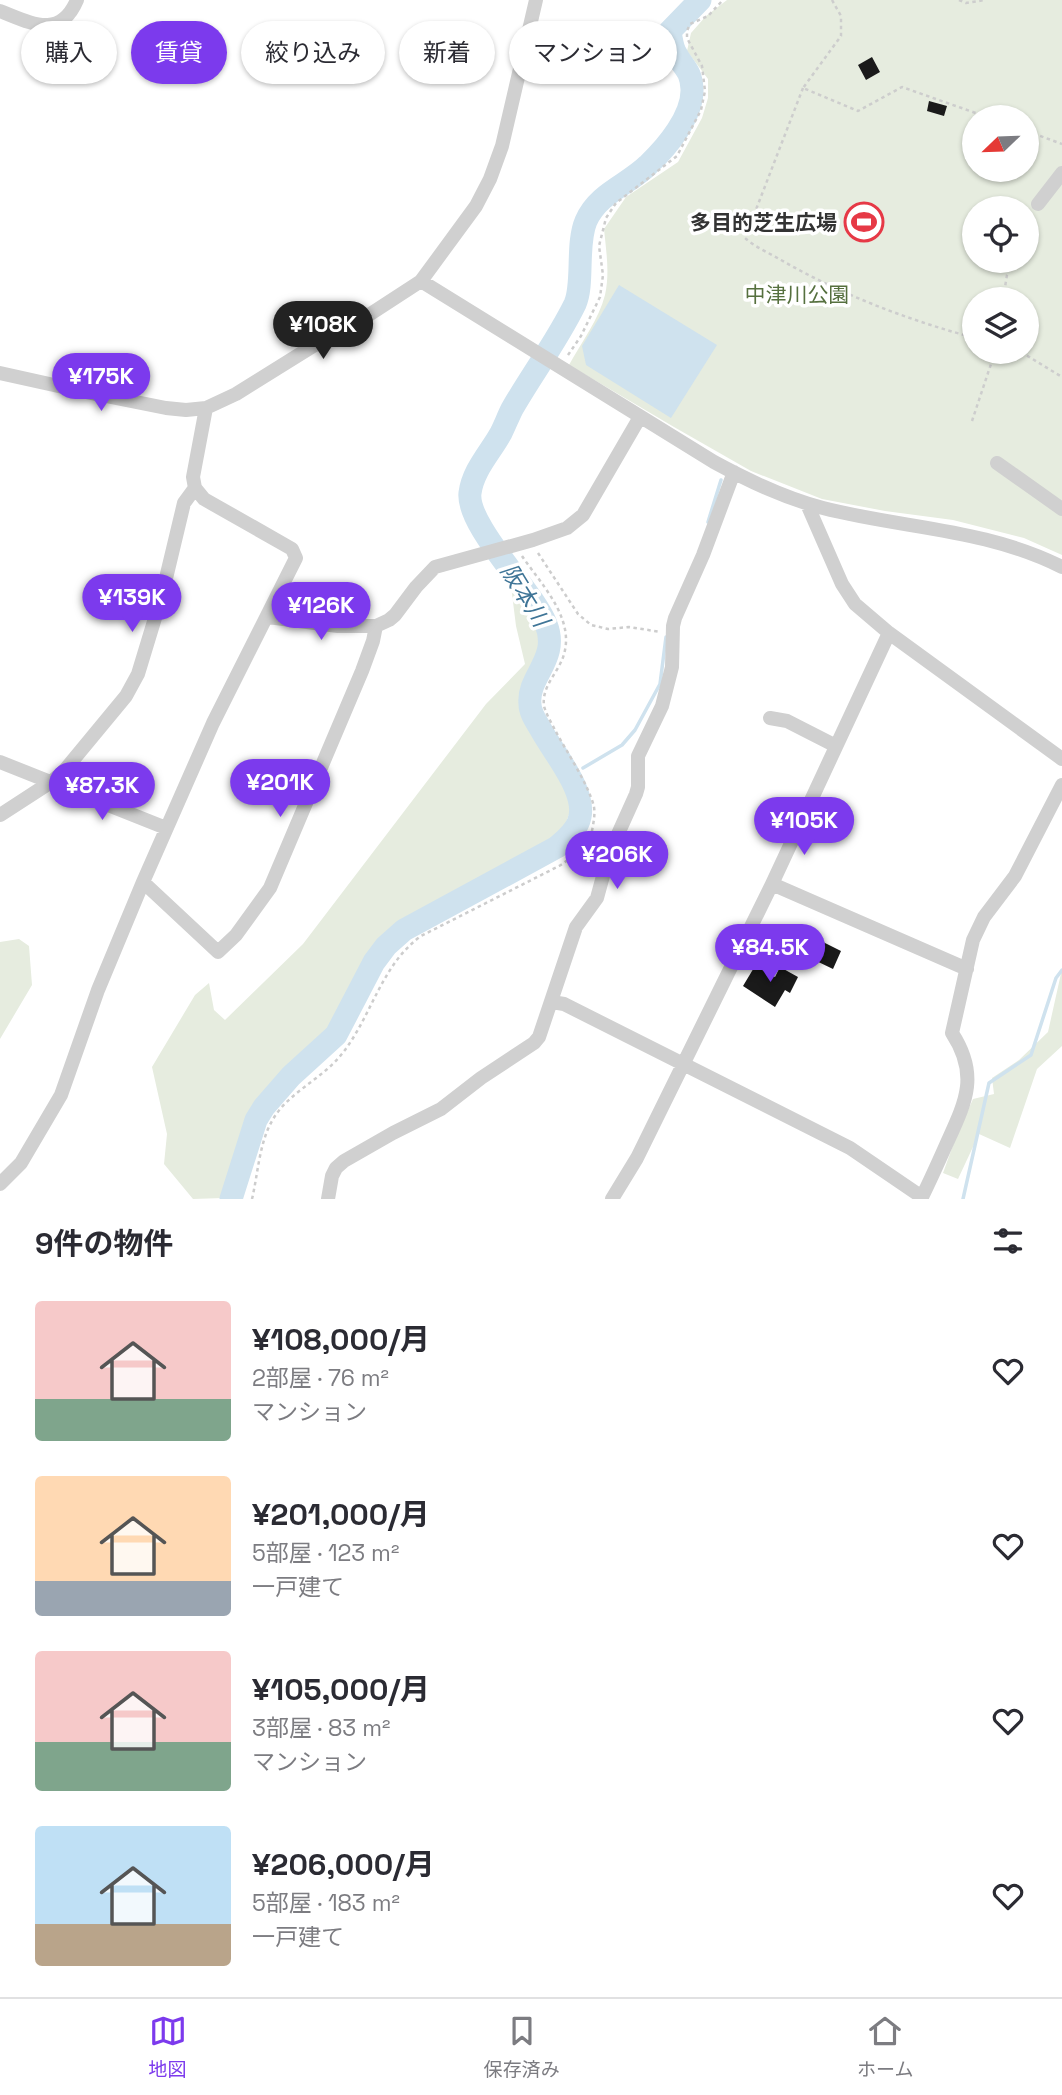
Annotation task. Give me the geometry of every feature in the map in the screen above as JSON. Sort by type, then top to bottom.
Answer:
[{"type":"street","points":[[0,11],[46,26],[61,22],[71,14],[77,0]]},
{"type":"street","points":[[0,373],[166,408],[206,408],[236,394],[358,322],[421,281],[476,206],[490,179],[502,146],[536,0]]},
{"type":"street","points":[[1039,203],[1062,173]]},
{"type":"street","points":[[421,281],[640,417],[762,487],[807,504],[853,515],[988,539],[1062,567]]},
{"type":"street","points":[[0,1184],[21,1163],[61,1095],[98,990],[166,828],[213,723],[296,558],[292,549],[204,499],[195,488],[192,477],[206,408]]},
{"type":"street","points":[[268,617],[338,626],[376,626],[395,615],[435,567],[567,528],[583,515],[640,417]]},
{"type":"street","points":[[997,463],[1062,509]]},
{"type":"street","points":[[328,1199],[332,1175],[344,1161],[441,1109],[481,1078],[534,1043],[542,1030],[576,927],[597,898],[611,850],[636,794],[638,756],[657,720],[673,667],[675,618],[703,555],[734,472]]},
{"type":"street","points":[[0,815],[64,771],[126,696],[138,674],[162,595],[184,503],[195,488]]},
{"type":"street","points":[[807,504],[837,573],[850,596],[864,612],[1062,759]]},
{"type":"street","points":[[143,881],[218,952],[236,935],[270,888],[362,671],[376,626]]},
{"type":"street","points":[[612,1199],[636,1158],[772,884],[889,633]]},
{"type":"street","points":[[770,718],[787,721],[836,746]]},
{"type":"street","points":[[0,762],[166,828]]},
{"type":"street","points":[[552,1002],[564,1004],[850,1148],[921,1198],[966,1101],[968,1068],[961,1047],[952,1033],[973,940],[984,917],[1015,876],[1062,785]]},
{"type":"street","points":[[772,884],[967,969]]},
{"type":"path","points":[[558,366],[581,336],[600,297],[603,275],[599,246],[606,218],[616,202],[677,156],[701,110],[705,91],[702,66],[687,38],[687,31],[690,24],[708,16],[723,0]]},
{"type":"path","points":[[832,0],[841,16],[841,36],[803,88],[745,234],[746,240],[825,283],[886,310],[962,335]]},
{"type":"path","points":[[958,0],[965,3],[985,0]]},
{"type":"path","points":[[803,88],[858,111],[902,87],[962,108]]},
{"type":"path","points":[[1040,136],[1062,144]]},
{"type":"path","points":[[1039,363],[1062,377]]},
{"type":"path","points":[[972,421],[991,364]]},
{"type":"path","points":[[533,540],[536,549],[584,620],[591,625],[608,629],[629,627],[662,632]]},
{"type":"path","points":[[514,545],[558,607],[565,627],[564,653],[561,664],[546,689],[544,708],[590,795],[594,816],[591,845]]},
{"type":"path","points":[[252,1199],[265,1135],[276,1113],[300,1090],[323,1074],[343,1053],[367,1016],[385,975],[408,945],[559,866],[583,847],[591,845],[611,850]]},
{"type":"green space","name":"中津川公園","points":[[727,0],[1062,0],[1062,555],[1024,538],[953,520],[822,499],[751,471],[569,365],[594,322],[605,295],[607,270],[604,229],[626,197],[678,162],[702,118],[708,98],[708,79],[687,51],[691,33],[706,16]]},
{"type":"green space","points":[[511,586],[530,610],[545,649],[523,701],[556,765],[572,806],[559,842],[401,926],[382,941],[336,1026],[314,1050],[268,1091],[250,1117],[223,1198],[193,1199],[164,1164],[167,1134],[152,1067],[195,995],[209,983],[214,1010],[225,1020],[303,944],[486,704],[525,664],[516,626]]},
{"type":"green space","points":[[19,939],[29,946],[32,985],[0,1039],[0,942]]},
{"type":"green space","points":[[1062,969],[1062,1046],[1037,1069],[1010,1148],[979,1134],[958,1179],[943,1173],[973,1099],[994,1094],[992,1078],[1019,1060],[1048,1032]]},
{"type":"water","points":[[619,285],[717,345],[671,418],[586,365],[582,346]]},
{"type":"building","points":[[872,57],[880,72],[866,80],[858,65]]},
{"type":"building","points":[[929,101],[947,106],[944,116],[927,111]]},
{"type":"building","points":[[817,939],[841,951],[833,969],[808,957]]},
{"type":"building","points":[[755,966],[775,977],[780,967],[798,977],[790,993],[785,990],[775,1007],[743,986]]},
{"type":"waterway","name":"阪本川","points":[[231,1199],[256,1120],[291,1076],[336,1035],[374,962],[386,946],[404,930],[557,847],[578,823],[581,812],[575,787],[530,707],[530,694],[549,647],[546,624],[478,522],[470,493],[478,469],[575,304],[578,296],[583,230],[591,211],[606,196],[648,165],[671,140],[684,120],[691,99],[691,82],[674,50],[670,31],[700,0]]},
{"type":"waterway","points":[[708,522],[721,480]]},
{"type":"waterway","points":[[583,768],[622,745],[635,730],[660,684],[666,637]]},
{"type":"waterway","name":"阪本川","points":[[571,780],[574,776]]},
{"type":"waterway","points":[[963,1199],[989,1083],[1031,1055],[1056,978],[1062,970]]},
{"type":"place","name":"多目的芝生広場","points":[[864,222]]}]
